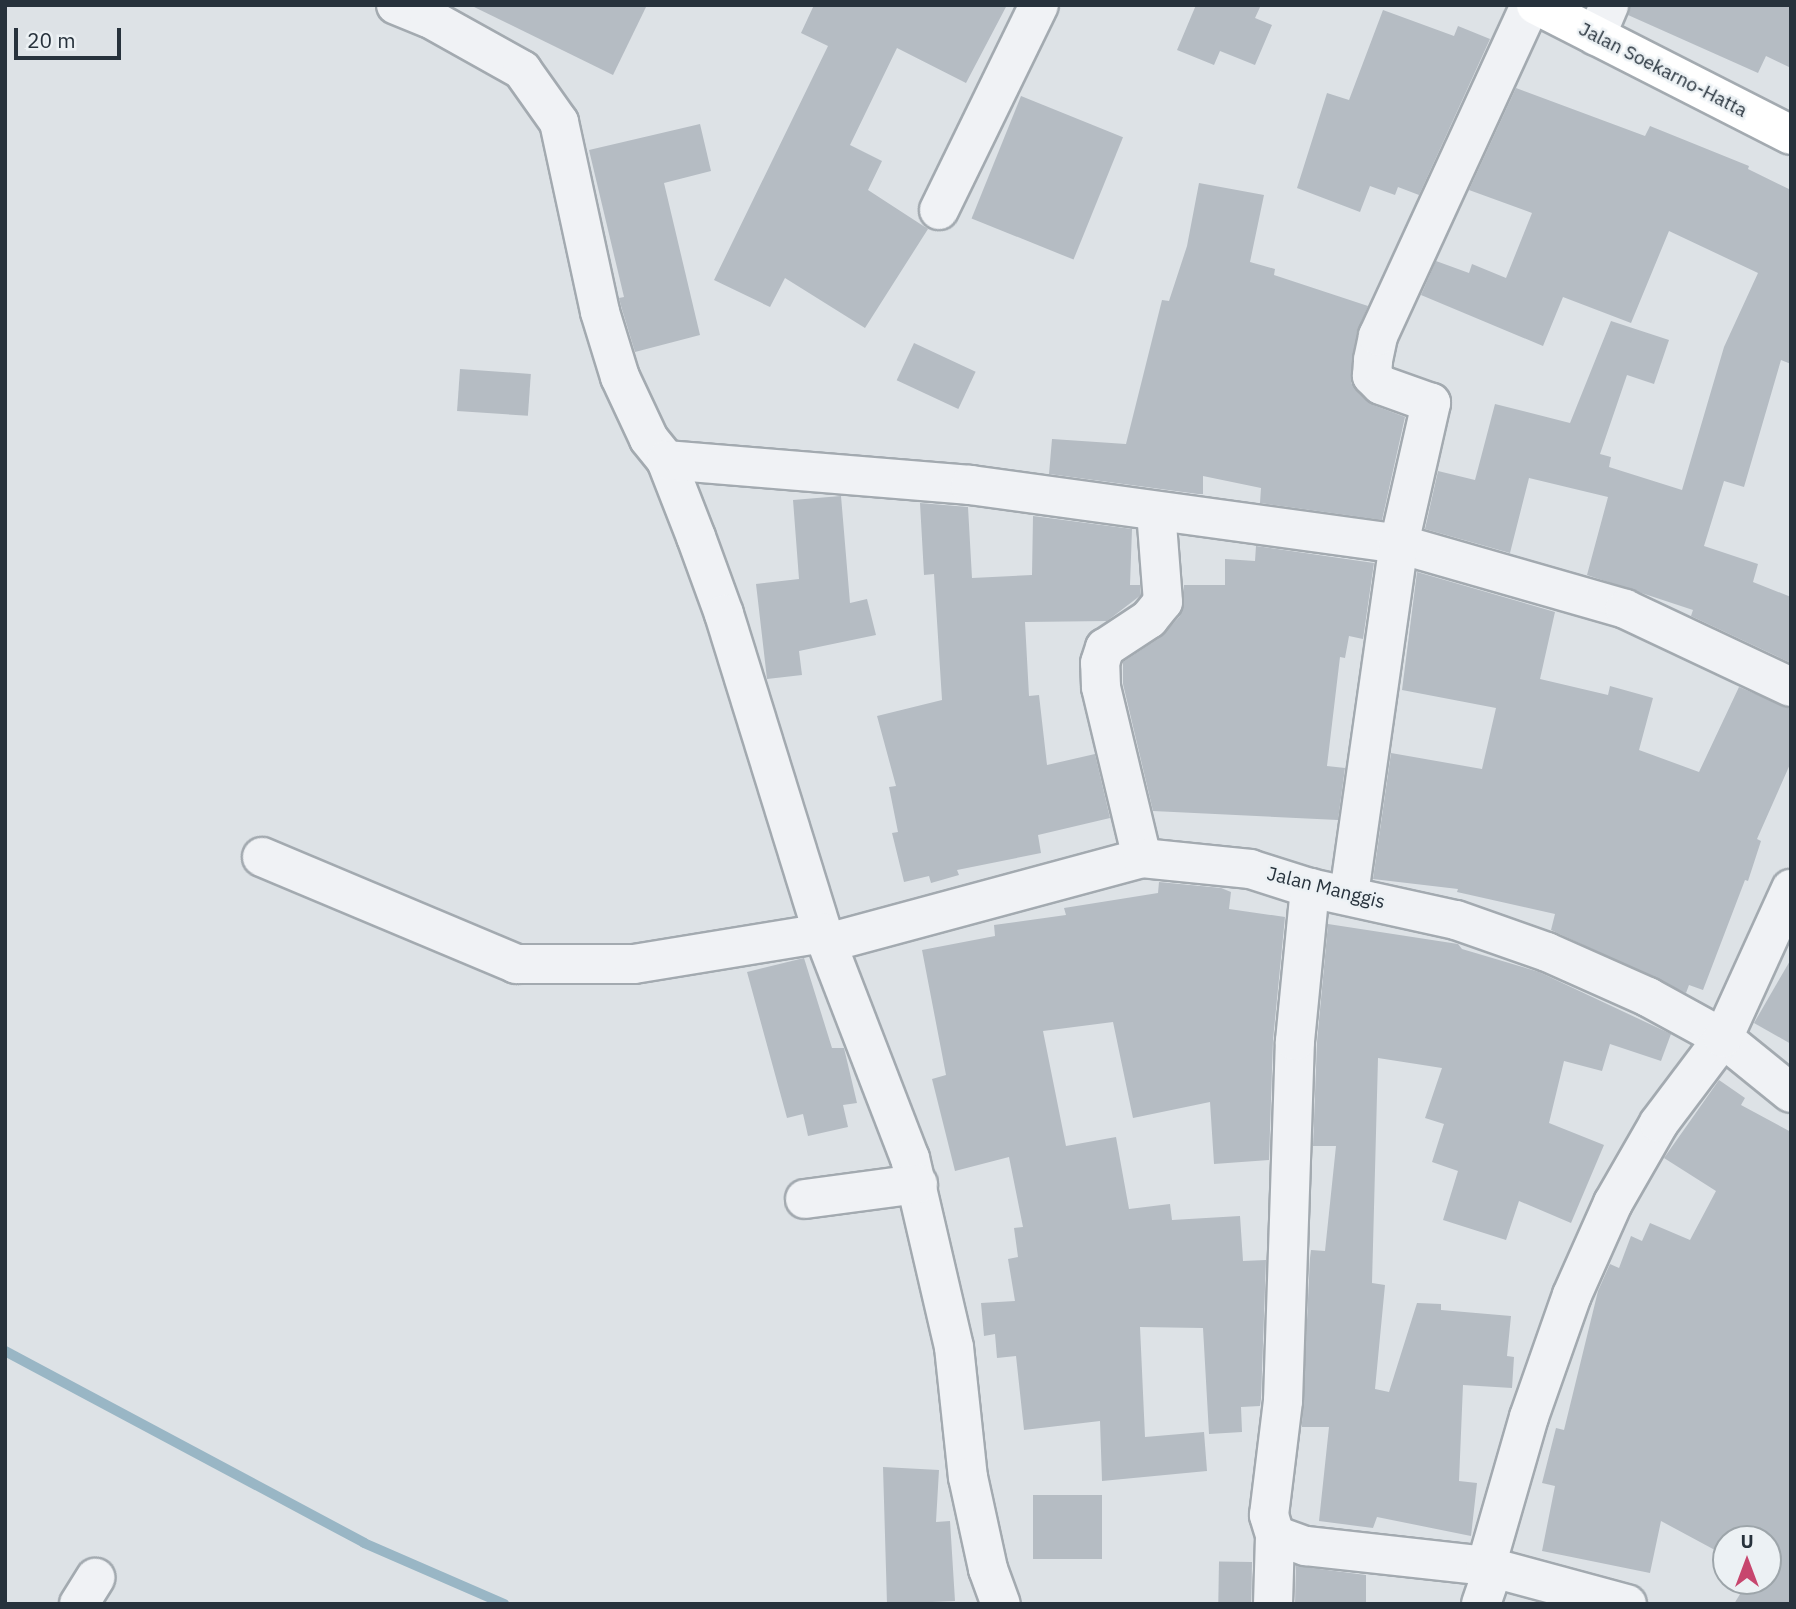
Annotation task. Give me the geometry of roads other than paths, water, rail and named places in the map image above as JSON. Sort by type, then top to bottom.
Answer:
[{"type":"highway","name":"Jalan Soekarno-Hatta","points":[[1536,5],[1603,20],[1791,135]]},
{"type":"street","points":[[396,5],[429,18],[522,70],[544,96],[559,122],[600,312],[620,377],[649,439],[666,460],[724,614],[825,938],[918,1184],[954,1347],[968,1477],[988,1569],[1001,1604]]},
{"type":"street","points":[[939,210],[1039,5]]},
{"type":"street","points":[[1349,894],[1399,544],[1431,403],[1381,385],[1372,376],[1373,360],[1378,336],[1530,5]]},
{"type":"street","points":[[666,460],[970,485],[1399,544],[1625,609],[1791,687]]},
{"type":"street","points":[[1142,858],[1101,687],[1100,663],[1105,648],[1149,619],[1163,602],[1156,511]]},
{"type":"street","name":"Jalan Manggis","points":[[262,857],[516,964],[634,964],[825,938],[1142,858],[1250,869],[1310,888],[1349,894],[1455,920],[1547,952],[1648,998],[1723,1038],[1791,1093]]},
{"type":"street","points":[[1273,1604],[1275,1535],[1269,1515],[1283,1401],[1295,1041],[1310,888]]},
{"type":"street","points":[[1487,1580],[1529,1417],[1572,1294],[1613,1203],[1659,1123],[1723,1038],[1791,889]]},
{"type":"street","points":[[805,1199],[918,1184]]},
{"type":"street","points":[[1275,1535],[1306,1546],[1626,1604]]},
{"type":"waterway","points":[[5,1351],[364,1543],[504,1604]]}]
